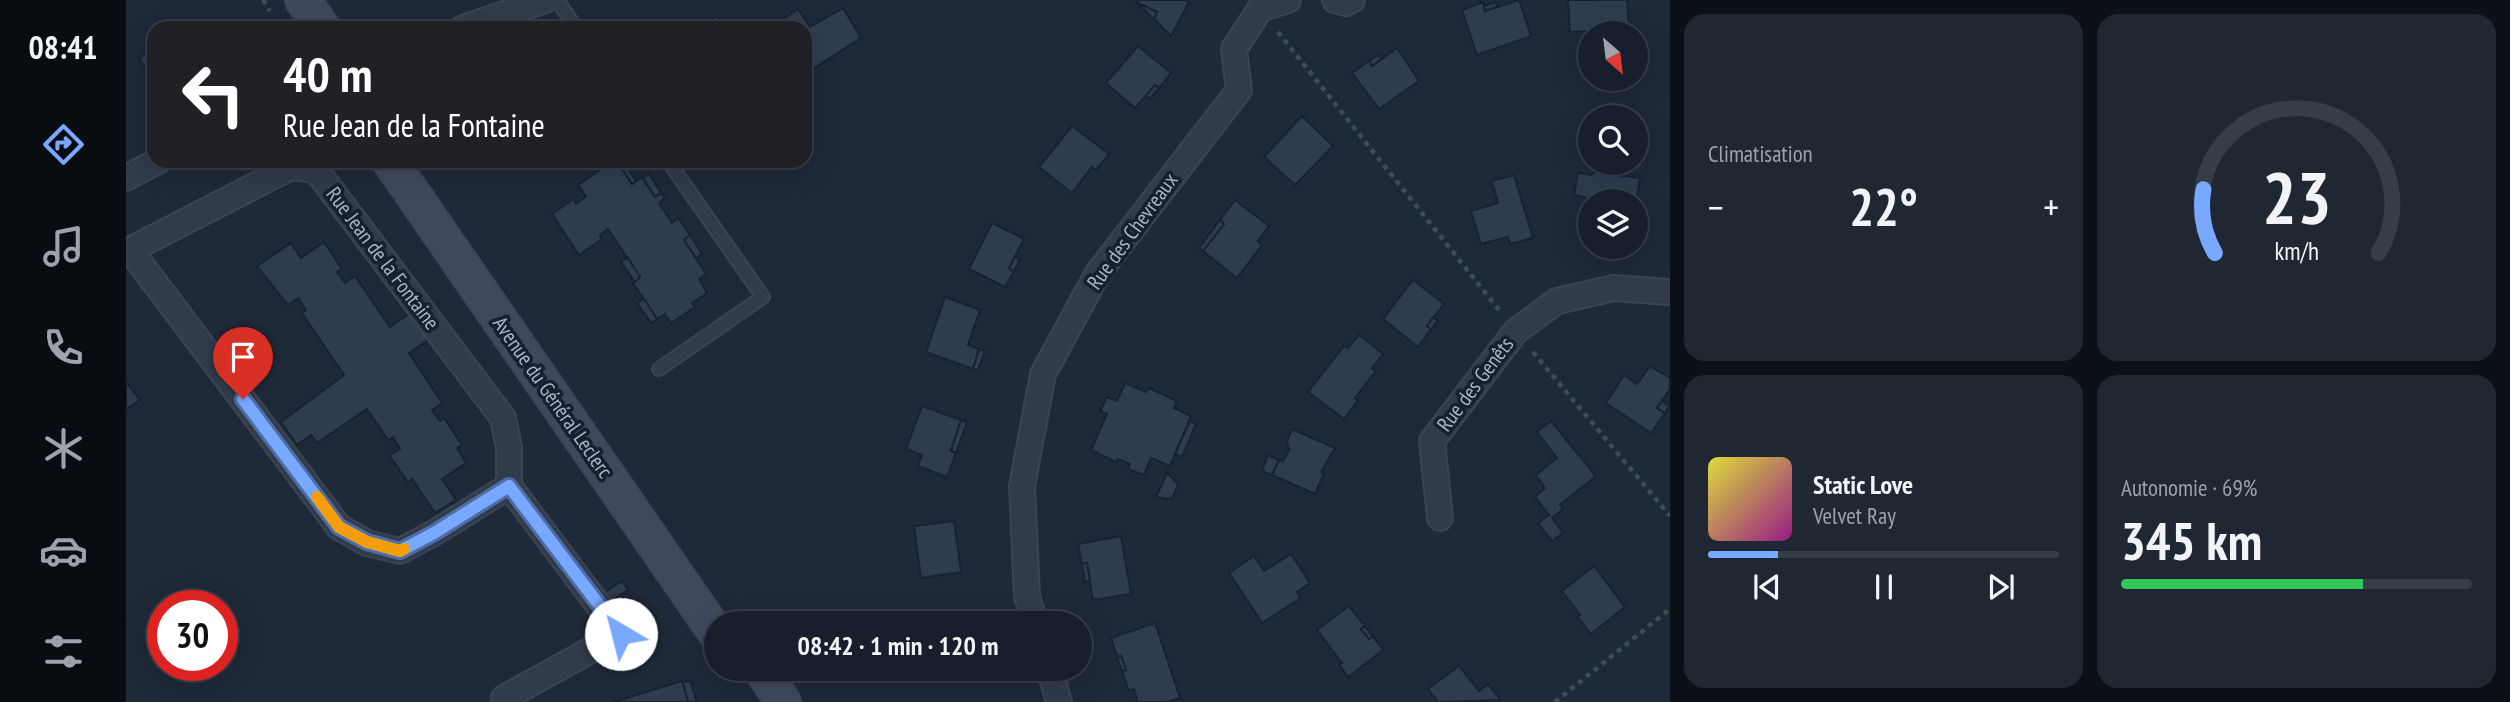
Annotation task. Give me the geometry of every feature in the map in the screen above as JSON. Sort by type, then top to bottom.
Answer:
[{"type":"main road","points":[[280,0],[294,21]]},
{"type":"main road","points":[[303,0],[317,21]]},
{"type":"main road","name":"Avenue du Général Leclerc","points":[[395,168],[704,616]]},
{"type":"main road","name":"Avenue du Général Leclerc","points":[[420,168],[724,611]]},
{"type":"main road","points":[[747,681],[760,702]]},
{"type":"main road","points":[[769,681],[783,702]]},
{"type":"street","points":[[484,21],[545,0]]},
{"type":"street","points":[[1260,9],[1288,0]]},
{"type":"street","points":[[1335,0],[1346,3],[1352,0]]},
{"type":"street","name":"Rue des Chevreaux","points":[[1031,611],[1027,596],[1022,486],[1042,374],[1098,273],[1239,90],[1234,49],[1260,9]]},
{"type":"street","points":[[126,178],[147,167]]},
{"type":"street","name":"Rue Jean de la Fontaine","points":[[289,168],[130,250],[339,527],[367,542],[400,551],[509,486],[509,448],[503,418],[316,170],[299,168]]},
{"type":"street","name":"Rue des Genêts","points":[[1440,518],[1432,441],[1516,331],[1557,301],[1614,288],[1670,292]]},
{"type":"street","points":[[507,702],[504,698],[621,634],[509,486]]},
{"type":"street","points":[[1053,681],[1059,702]]},
{"type":"lane","points":[[557,0],[571,21]]},
{"type":"lane","points":[[659,369],[763,297],[673,168]]},
{"type":"path","points":[[1260,9],[1516,331],[1670,516]]},
{"type":"path","points":[[1555,702],[1670,609]]},
{"type":"building","points":[[1519,0],[1531,36],[1477,55],[1462,10],[1483,2],[1485,11]]},
{"type":"building","points":[[1568,0],[1627,0],[1628,21],[1578,21],[1578,32],[1570,32]]},
{"type":"building","points":[[1136,2],[1189,2],[1171,36],[1154,19],[1157,12]]},
{"type":"building","points":[[1136,2],[1157,12],[1154,19]]},
{"type":"building","points":[[1496,2],[1497,7],[1485,11],[1484,6]]},
{"type":"building","points":[[843,8],[861,38],[812,69],[812,26]]},
{"type":"building","points":[[798,9],[806,21],[781,21]]},
{"type":"building","points":[[1138,46],[1171,73],[1159,88],[1155,85],[1135,108],[1106,83]]},
{"type":"building","points":[[1397,48],[1419,81],[1379,109],[1352,73],[1369,61],[1372,66]]},
{"type":"building","points":[[147,53],[147,70],[139,58]]},
{"type":"building","points":[[1378,55],[1382,59],[1372,66],[1369,61]]},
{"type":"building","points":[[1155,85],[1159,88],[1150,99],[1146,96]]},
{"type":"building","points":[[1302,116],[1333,146],[1295,185],[1264,157]]},
{"type":"building","points":[[1072,126],[1109,154],[1096,170],[1092,167],[1072,193],[1039,167]]},
{"type":"building","points":[[603,168],[622,168],[632,184],[642,177],[655,197],[661,193],[665,198],[659,203],[672,223],[678,218],[690,235],[684,240],[706,274],[699,279],[707,293],[692,303],[695,307],[671,323],[665,314],[657,319],[633,283],[640,277],[608,229],[600,235],[602,239],[579,255],[552,214],[574,199],[576,204],[586,197],[578,185]]},
{"type":"building","points":[[622,168],[628,168],[636,181],[632,184]]},
{"type":"building","points":[[1578,173],[1640,178],[1638,189],[1578,189],[1578,196],[1574,195]]},
{"type":"building","points":[[649,174],[661,193],[655,197],[643,178]]},
{"type":"building","points":[[1514,175],[1533,238],[1510,244],[1508,237],[1481,244],[1471,211],[1498,203],[1492,181]]},
{"type":"building","points":[[1235,200],[1269,226],[1258,241],[1262,245],[1237,278],[1203,251],[1224,224],[1220,220]]},
{"type":"building","points":[[1220,220],[1224,224],[1203,251],[1199,248]]},
{"type":"building","points":[[992,223],[1024,239],[1009,268],[1014,271],[1005,287],[969,269]]},
{"type":"building","points":[[690,235],[702,254],[696,258],[684,240]]},
{"type":"building","points":[[324,242],[342,269],[337,272],[345,283],[355,276],[390,327],[410,313],[428,340],[409,353],[442,403],[432,410],[440,421],[444,418],[462,445],[457,448],[466,463],[442,479],[456,500],[435,513],[412,479],[408,482],[389,455],[400,449],[393,437],[388,440],[367,409],[317,443],[311,435],[297,445],[281,422],[344,375],[302,313],[306,310],[298,298],[288,305],[257,266],[291,243],[301,258]]},
{"type":"building","points":[[1015,257],[1020,259],[1014,271],[1009,268]]},
{"type":"building","points":[[628,258],[640,277],[635,282],[621,262]]},
{"type":"building","points":[[1413,280],[1444,304],[1427,326],[1431,329],[1418,347],[1383,319]]},
{"type":"building","points":[[945,297],[980,310],[968,345],[979,349],[973,369],[926,352]]},
{"type":"building","points":[[644,299],[657,319],[651,323],[637,303]]},
{"type":"building","points":[[1433,317],[1438,321],[1431,329],[1427,326]]},
{"type":"building","points":[[1359,335],[1383,354],[1372,368],[1376,371],[1355,398],[1358,400],[1344,419],[1308,392],[1344,346],[1348,348]]},
{"type":"building","points":[[979,349],[985,351],[978,370],[973,369]]},
{"type":"building","points":[[1650,366],[1670,378],[1670,389],[1657,408],[1665,413],[1651,433],[1606,403],[1624,375],[1637,384]]},
{"type":"building","points":[[126,382],[140,400],[126,409]]},
{"type":"building","points":[[1125,383],[1146,392],[1149,388],[1177,401],[1174,408],[1191,416],[1170,466],[1151,458],[1144,475],[1128,469],[1130,464],[1118,459],[1116,462],[1091,450],[1107,414],[1100,411],[1107,397],[1117,401]]},
{"type":"building","points":[[1662,401],[1669,406],[1665,413],[1657,408]]},
{"type":"building","points":[[922,406],[961,420],[951,451],[956,453],[947,477],[918,466],[922,455],[906,449]]},
{"type":"building","points":[[961,420],[967,422],[956,453],[951,451]]},
{"type":"building","points":[[1190,421],[1196,424],[1182,457],[1175,454]]},
{"type":"building","points":[[1551,421],[1596,476],[1560,505],[1563,509],[1552,518],[1563,533],[1552,541],[1538,523],[1549,515],[1535,497],[1545,488],[1536,475],[1557,458],[1537,432]]},
{"type":"building","points":[[1292,429],[1335,448],[1321,472],[1324,473],[1315,494],[1272,475],[1279,460],[1283,461],[1289,450],[1287,442]]},
{"type":"building","points":[[1268,455],[1279,460],[1272,475],[1262,471]]},
{"type":"building","points":[[1167,473],[1178,484],[1172,499],[1156,497]]},
{"type":"building","points":[[954,521],[961,572],[921,578],[914,526]]},
{"type":"building","points":[[1121,536],[1131,594],[1093,600],[1087,563],[1082,564],[1078,544]]},
{"type":"building","points":[[1291,554],[1310,583],[1297,592],[1301,598],[1262,623],[1229,573],[1254,556],[1264,571]]},
{"type":"building","points":[[1087,563],[1090,581],[1085,582],[1082,564]]},
{"type":"building","points":[[1594,566],[1625,607],[1591,634],[1577,617],[1580,615],[1562,591]]},
{"type":"building","points":[[622,581],[628,590],[611,601],[605,592]]},
{"type":"building","points":[[1349,606],[1365,626],[1361,629],[1369,639],[1373,637],[1383,650],[1348,677],[1339,664],[1342,663],[1317,630]]},
{"type":"building","points":[[1155,623],[1180,698],[1167,702],[1138,702],[1134,689],[1129,691],[1122,671],[1126,670],[1121,656],[1117,657],[1111,638]]},
{"type":"building","points":[[1365,626],[1373,637],[1369,639],[1361,629]]},
{"type":"building","points":[[1121,656],[1126,670],[1122,671],[1117,657]]},
{"type":"building","points":[[1459,666],[1479,691],[1488,684],[1501,700],[1438,702],[1428,689]]},
{"type":"building","points":[[690,680],[697,702],[688,702],[682,683]]},
{"type":"building","points":[[682,681],[688,702],[614,702]]},
{"type":"slow traffic","points":[[317,497],[339,527],[367,542],[400,551],[404,549]]},
{"type":"route","points":[[243,399],[339,527],[367,542],[400,551],[509,486],[621,634]]}]
